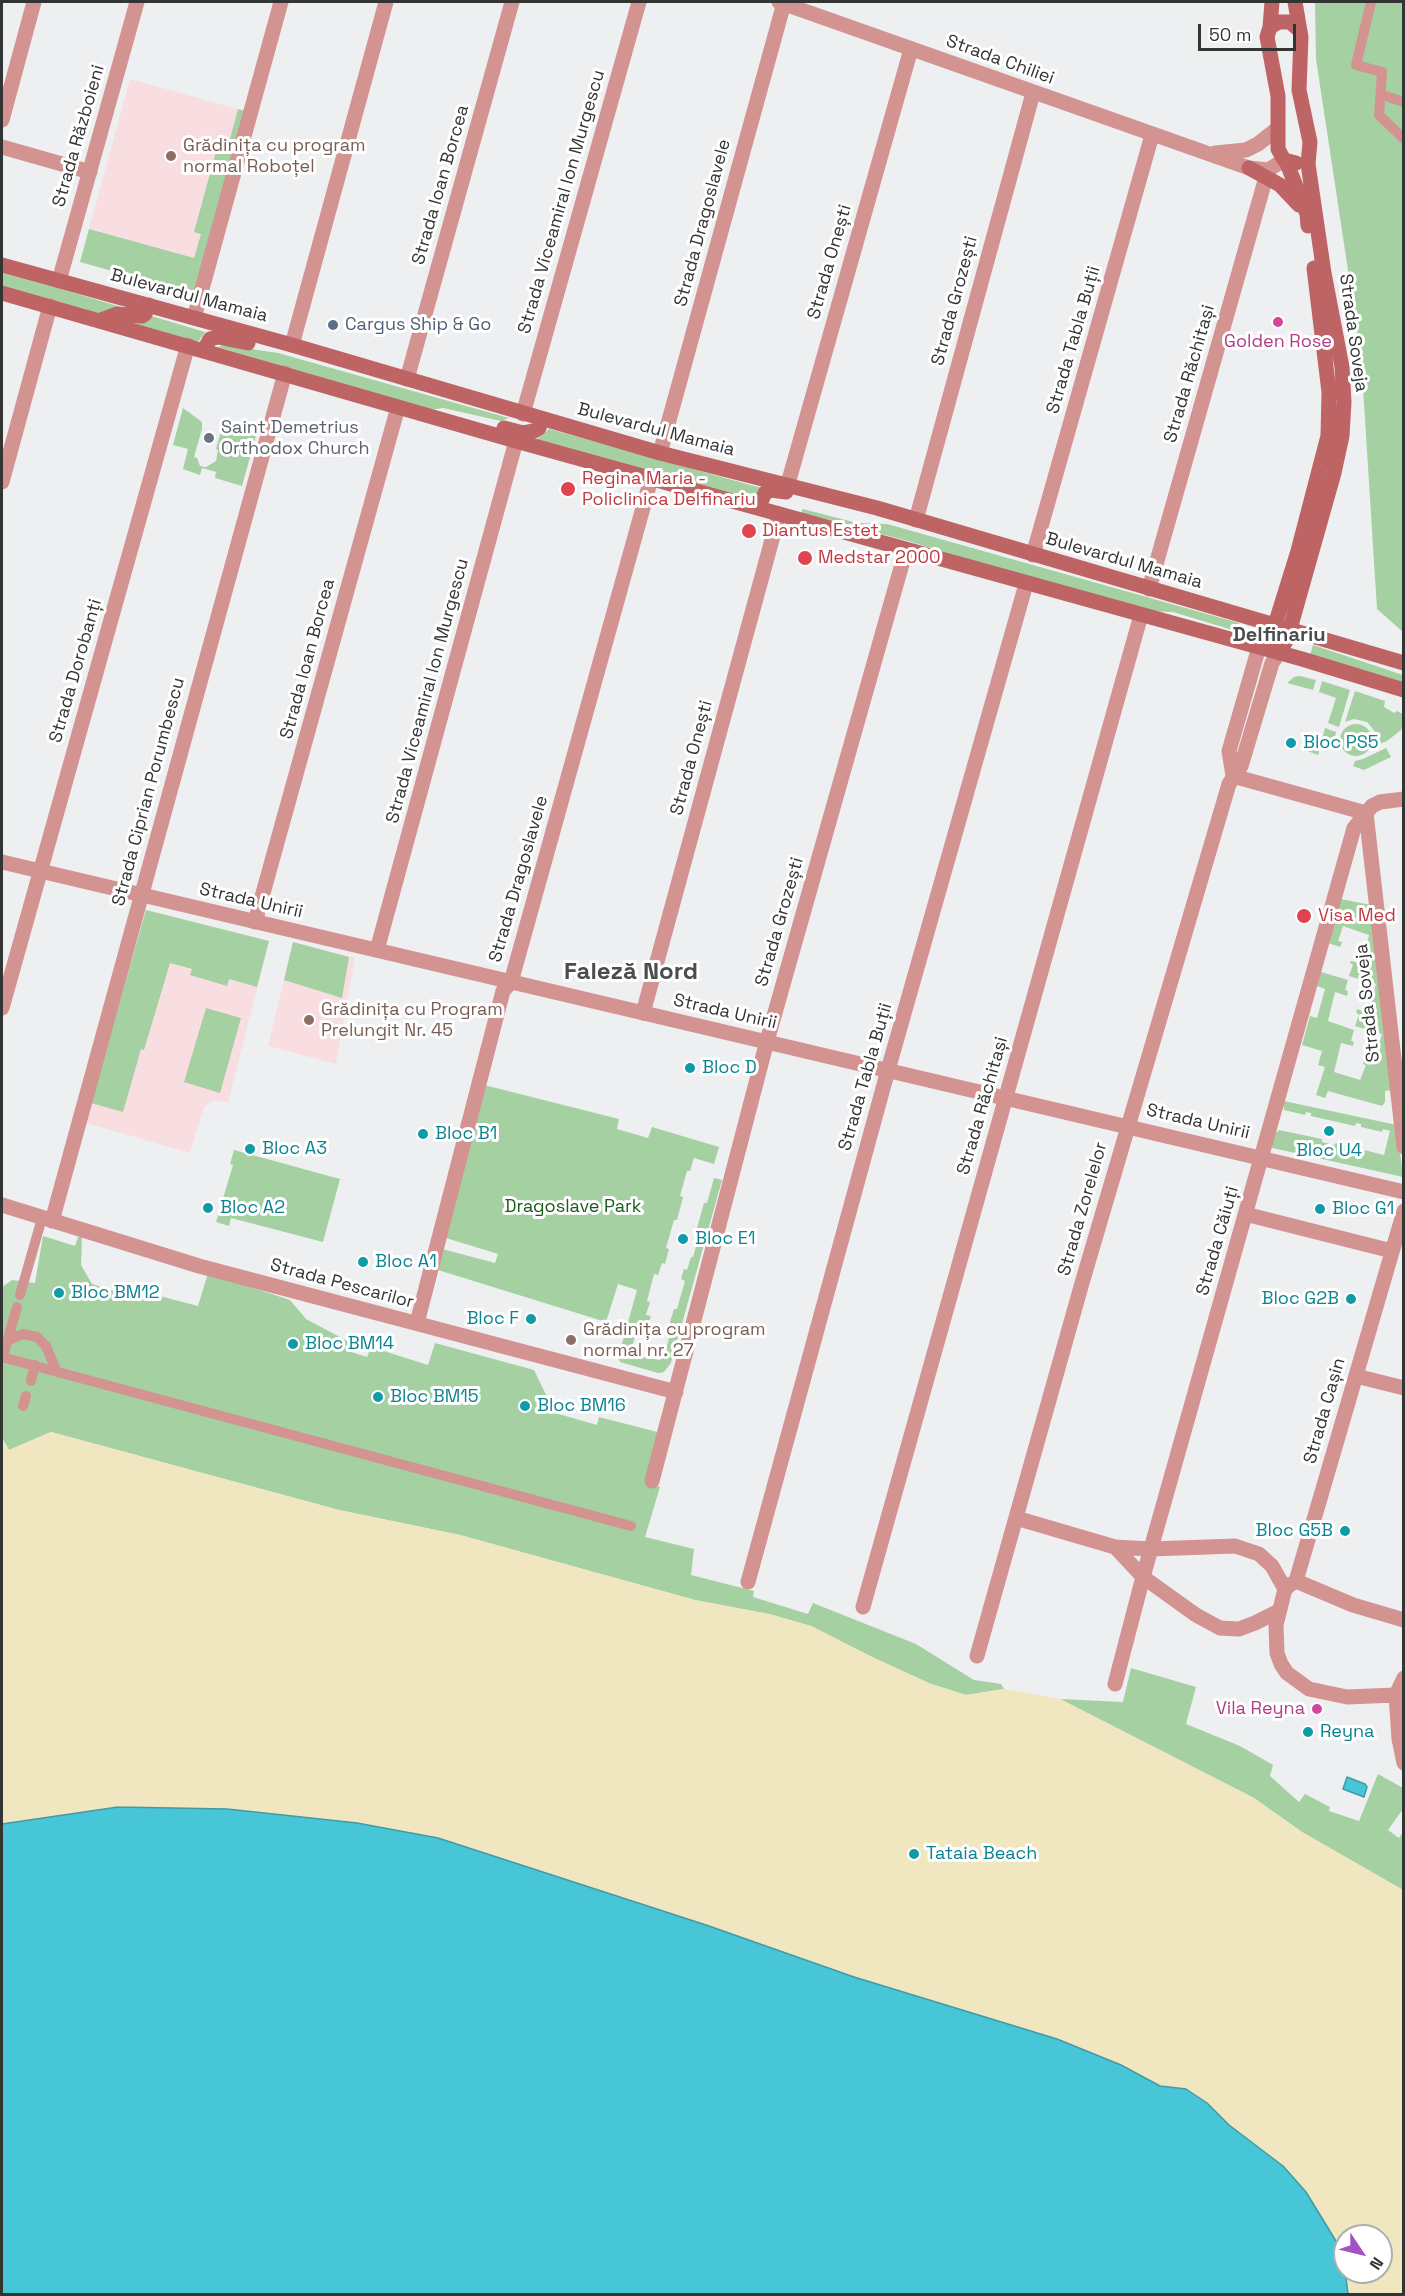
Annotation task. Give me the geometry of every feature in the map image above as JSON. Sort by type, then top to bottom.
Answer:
[{"type":"main road","points":[[1272,2],[1270,27],[1283,21],[1290,22],[1299,30]]},
{"type":"main road","points":[[1295,2],[1299,30]]},
{"type":"main road","name":"Strada Soveja","points":[[1270,27],[1267,37],[1278,88],[1278,149],[1285,160],[1307,214],[1324,346],[1330,423],[1298,551],[1282,627],[1287,641],[1279,653]]},
{"type":"main road","name":"Strada Soveja","points":[[1259,647],[1282,627],[1334,473],[1342,436],[1344,402],[1342,367],[1308,164],[1310,142],[1298,80],[1301,37],[1299,30]]},
{"type":"main road","points":[[1285,160],[1298,163],[1309,154]]},
{"type":"main road","points":[[1249,168],[1267,174],[1284,188],[1307,214]]},
{"type":"main road","name":"Bulevardul Mamaia","points":[[2,265],[292,345],[660,453],[877,508],[1404,663]]},
{"type":"main road","points":[[2,293],[285,373],[430,417],[1259,647],[1404,690]]},
{"type":"main road","points":[[101,320],[117,314],[142,316],[149,305]]},
{"type":"main road","points":[[204,350],[210,339],[218,337],[260,345],[292,345]]},
{"type":"main road","points":[[430,417],[458,417],[524,433],[539,428],[542,419]]},
{"type":"main road","points":[[762,509],[762,498],[771,490],[789,492],[840,506],[877,508]]},
{"type":"street","points":[[2,120],[34,2]]},
{"type":"street","name":"Strada Războieni","points":[[59,281],[137,2]]},
{"type":"street","points":[[194,318],[281,2]]},
{"type":"street","points":[[292,345],[386,2]]},
{"type":"street","name":"Strada Ioan Borcea","points":[[407,379],[512,2]]},
{"type":"street","name":"Strada Viceamiral Ion Murgescu","points":[[523,414],[639,2]]},
{"type":"street","name":"Strada Chiliei","points":[[781,2],[1249,168]]},
{"type":"street","name":"Strada Dragoslavele","points":[[660,453],[781,2]]},
{"type":"street","points":[[1371,2],[1356,65],[1382,72],[1379,115],[1404,139]]},
{"type":"street","name":"Strada Onești","points":[[787,486],[911,49]]},
{"type":"street","name":"Strada Grozești","points":[[916,520],[1033,93]]},
{"type":"street","points":[[1382,95],[1404,102]]},
{"type":"street","name":"Strada Chiliei","points":[[1209,153],[1246,150],[1277,129]]},
{"type":"street","name":"Strada Tabla Buții","points":[[1034,555],[1152,135]]},
{"type":"street","points":[[2,147],[90,172]]},
{"type":"street","points":[[1267,174],[1285,160]]},
{"type":"street","name":"Strada Răchitași","points":[[1149,589],[1267,174]]},
{"type":"street","points":[[2,482],[50,306]]},
{"type":"street","name":"Strada Dorobanți","points":[[2,1008],[188,345]]},
{"type":"street","name":"Strada Ciprian Porumbescu","points":[[47,1219],[141,895],[285,373]]},
{"type":"street","name":"Strada Ioan Borcea","points":[[255,922],[398,407]]},
{"type":"street","name":"Strada Viceamiral Ion Murgescu","points":[[377,950],[516,441]]},
{"type":"street","name":"Strada Dragoslavele","points":[[417,1323],[503,991],[511,982],[651,478]]},
{"type":"street","name":"Strada Onești","points":[[643,1013],[779,514]]},
{"type":"street","name":"Strada Grozești","points":[[652,1481],[767,1041],[906,550]]},
{"type":"street","name":"Strada Tabla Buții","points":[[748,1582],[888,1070],[1026,584]]},
{"type":"street","name":"Strada Răchitași","points":[[864,1607],[1141,615]]},
{"type":"street","name":"Strada Zorelelor","points":[[1233,776],[1229,751],[1259,647]]},
{"type":"street","name":"Strada Zorelelor","points":[[977,1656],[1128,1126],[1233,776],[1241,766],[1272,663],[1279,653]]},
{"type":"street","points":[[1233,776],[1366,813],[1380,802],[1404,799]]},
{"type":"street","name":"Strada Soveja","points":[[1366,813],[1404,1147]]},
{"type":"street","name":"Strada Căiuți","points":[[1115,1684],[1143,1576],[1354,828],[1366,813]]},
{"type":"street","name":"Strada Unirii","points":[[2,862],[1404,1192]]},
{"type":"street","name":"Strada Pescarilor","points":[[2,1205],[199,1266],[676,1392]]},
{"type":"street","name":"Strada Cașin","points":[[1279,1611],[1291,1585],[1404,1211]]},
{"type":"street","points":[[1245,1214],[1392,1251]]},
{"type":"street","points":[[20,1295],[47,1219]]},
{"type":"street","points":[[17,1307],[2,1357],[631,1526]]},
{"type":"street","points":[[8,1340],[23,1334],[38,1337],[46,1346],[56,1371]]},
{"type":"street","points":[[30,1381],[35,1365]]},
{"type":"street","points":[[1356,1376],[1404,1388]]},
{"type":"street","points":[[1016,1518],[1115,1547],[1151,1549],[1235,1546],[1259,1554],[1291,1585],[1404,1620]]},
{"type":"street","points":[[1115,1547],[1143,1576],[1196,1616],[1220,1628],[1239,1629],[1279,1611]]},
{"type":"street","points":[[1279,1611],[1276,1625],[1277,1653],[1281,1664],[1287,1673],[1309,1689],[1347,1697],[1396,1695]]},
{"type":"street","points":[[1403,1679],[1396,1695],[1399,1739],[1404,1763]]},
{"type":"shaded area","name":"Grădinița cu program normal Roboțel","points":[[130,79],[245,111],[194,294],[80,262]]},
{"type":"shaded area","points":[[146,910],[269,941],[228,1103],[215,1100],[204,1107],[190,1153],[86,1123]]},
{"type":"shaded area","name":"Grădinița cu Program Prelungit Nr. 45","points":[[293,942],[355,958],[336,1064],[268,1046]]},
{"type":"green space","points":[[1315,2],[1403,2],[1403,632],[1377,609],[1361,356],[1316,59]]},
{"type":"green space","points":[[238,109],[245,111],[194,294],[80,262],[89,229],[194,258],[201,234],[194,232],[216,152],[226,154]]},
{"type":"green space","points":[[2,273],[205,332],[198,342],[2,285]]},
{"type":"green space","points":[[224,345],[278,353],[509,418],[501,421],[443,408],[430,410],[218,347]]},
{"type":"green space","points":[[183,408],[202,422],[194,457],[197,458],[200,466],[206,467],[216,461],[218,450],[216,449],[223,424],[259,425],[242,486],[215,478],[216,472],[202,468],[200,475],[183,469],[188,449],[173,445]]},
{"type":"green space","points":[[549,429],[764,488],[756,500],[536,440]]},
{"type":"green space","points":[[803,509],[857,523],[887,524],[1239,623],[1236,631],[1173,612],[1140,611],[908,541],[801,513]]},
{"type":"green space","points":[[1313,645],[1403,675],[1403,685],[1310,655]]},
{"type":"green space","points":[[1300,676],[1316,680],[1313,690],[1287,683],[1294,677]]},
{"type":"green space","points":[[1322,681],[1350,690],[1339,727],[1328,723],[1336,698],[1319,692]]},
{"type":"green space","points":[[1355,691],[1385,701],[1384,707],[1394,713],[1397,711],[1403,714],[1401,730],[1387,741],[1377,745],[1377,734],[1367,722],[1354,719],[1345,722]]},
{"type":"green space","points":[[1356,724],[1367,729],[1372,740],[1367,751],[1356,756],[1345,751],[1340,740],[1345,729]]},
{"type":"green space","points":[[1325,728],[1336,732],[1335,737],[1322,743],[1318,755],[1302,749],[1308,734],[1322,739]]},
{"type":"green space","points":[[1386,748],[1391,757],[1364,770],[1353,766],[1355,761]]},
{"type":"green space","points":[[1341,899],[1371,905],[1393,1090],[1385,1091],[1385,1102],[1382,1106],[1328,1091],[1325,1098],[1316,1095],[1325,1067],[1318,1065],[1322,1051],[1302,1045],[1310,1016],[1317,1018],[1325,989],[1317,986],[1321,972],[1348,980],[1345,990],[1348,991],[1347,996],[1335,992],[1328,1021],[1354,1030],[1351,1041],[1354,1042],[1353,1046],[1341,1043],[1334,1072],[1360,1080],[1366,1065],[1363,1064],[1364,1060],[1375,1064],[1380,1049],[1378,1048],[1382,1034],[1355,1026],[1359,1014],[1356,1013],[1357,1009],[1369,1013],[1376,984],[1349,976],[1353,965],[1351,961],[1363,964],[1369,935],[1343,926],[1338,941],[1342,942],[1340,947],[1328,943]]},
{"type":"green space","points":[[146,910],[269,941],[257,987],[229,979],[227,986],[190,975],[192,969],[170,963],[123,1112],[91,1103]]},
{"type":"green space","points":[[293,942],[349,957],[342,998],[284,980]]},
{"type":"green space","points":[[206,1008],[241,1018],[220,1093],[184,1082]]},
{"type":"green space","name":"Dragoslave Park","points":[[484,1085],[619,1119],[617,1129],[648,1138],[652,1127],[719,1147],[714,1164],[694,1158],[690,1171],[687,1171],[680,1196],[683,1197],[677,1220],[674,1220],[666,1248],[669,1249],[665,1264],[662,1263],[658,1275],[654,1274],[647,1301],[650,1302],[646,1315],[651,1316],[646,1332],[637,1329],[631,1350],[638,1353],[637,1356],[660,1360],[662,1352],[665,1352],[670,1335],[667,1334],[670,1322],[674,1309],[677,1309],[685,1281],[681,1279],[684,1269],[687,1270],[691,1257],[693,1257],[701,1230],[697,1228],[704,1203],[707,1203],[714,1178],[722,1180],[671,1363],[664,1372],[658,1373],[620,1362],[618,1358],[637,1290],[618,1284],[606,1322],[438,1270],[442,1249],[495,1263],[498,1254],[446,1238]]},
{"type":"green space","points":[[1279,1100],[1397,1125],[1403,1177],[1268,1147],[1272,1131],[1278,1132],[1279,1130],[1322,1139],[1322,1142],[1334,1145],[1336,1143],[1384,1155],[1390,1131],[1383,1129],[1382,1132],[1361,1127],[1361,1124],[1356,1123],[1355,1126],[1311,1116],[1311,1113],[1306,1112],[1305,1115],[1284,1110],[1284,1107],[1277,1106]]},
{"type":"green space","points":[[234,1150],[340,1179],[323,1242],[231,1218],[229,1226],[216,1222],[233,1165],[230,1164]]},
{"type":"green space","points":[[43,1236],[75,1246],[78,1237],[82,1237],[81,1265],[92,1284],[126,1295],[129,1288],[198,1306],[208,1273],[290,1300],[306,1319],[351,1343],[348,1351],[367,1357],[371,1347],[428,1365],[435,1343],[534,1370],[555,1413],[597,1425],[599,1417],[665,1434],[646,1483],[660,1487],[645,1537],[694,1549],[691,1575],[754,1591],[753,1597],[808,1614],[813,1603],[916,1644],[974,1680],[1001,1684],[1004,1689],[966,1695],[931,1684],[811,1626],[769,1614],[695,1600],[460,1535],[339,1510],[51,1432],[9,1450],[2,1438],[2,1287],[12,1280],[35,1283]]},
{"type":"green space","points":[[1131,1668],[1196,1687],[1186,1724],[1240,1746],[1273,1765],[1270,1776],[1299,1802],[1305,1794],[1330,1807],[1329,1811],[1359,1821],[1378,1774],[1403,1788],[1403,1809],[1388,1830],[1399,1838],[1403,1832],[1403,1890],[1302,1832],[1254,1798],[1060,1699],[1123,1702]]},
{"type":"sand","name":"Tataia Beach","points":[[51,1432],[339,1510],[460,1535],[695,1600],[769,1614],[811,1626],[931,1684],[966,1695],[1004,1689],[1060,1699],[1254,1798],[1302,1832],[1403,1890],[1403,2294],[1348,2294],[1347,2284],[1393,2284],[1393,2224],[1333,2224],[1333,2237],[1283,2166],[1229,2125],[1207,2103],[1186,2089],[1160,2086],[1121,2065],[1057,2039],[854,1977],[706,1925],[438,1838],[118,1807],[2,1824],[2,1438],[9,1450]]},
{"type":"water","points":[[1347,1777],[1365,1784],[1367,1787],[1364,1797],[1343,1789]]},
{"type":"water","points":[[118,1807],[227,1809],[357,1823],[438,1838],[706,1925],[854,1977],[1057,2039],[1121,2065],[1160,2086],[1186,2089],[1207,2103],[1229,2125],[1283,2166],[1306,2192],[1333,2236],[1333,2284],[1347,2284],[1348,2294],[2,2294],[2,1824]]},
{"type":"place","name":"Grădinița cu program normal Roboțel","points":[[171,156]]},
{"type":"place","name":"Golden Rose","points":[[1278,322]]},
{"type":"place","name":"Cargus Ship & Go","points":[[333,325]]},
{"type":"place","name":"Saint Demetrius Orthodox Church","points":[[209,438]]},
{"type":"place","name":"Regina Maria - Policlinica Delfinariu","points":[[568,489]]},
{"type":"place","name":"Diantus Estet","points":[[749,531]]},
{"type":"place","name":"Medstar 2000","points":[[805,558]]},
{"type":"place","name":"Bloc PS5","points":[[1291,743]]},
{"type":"place","name":"Visa Med","points":[[1304,916]]},
{"type":"place","name":"Grădinița cu Program Prelungit Nr. 45","points":[[309,1020]]},
{"type":"place","name":"Bloc D","points":[[690,1068]]},
{"type":"place","name":"Bloc U4","points":[[1329,1131]]},
{"type":"place","name":"Bloc B1","points":[[423,1134]]},
{"type":"place","name":"Bloc A3","points":[[250,1149]]},
{"type":"place","name":"Bloc A2","points":[[208,1208]]},
{"type":"place","name":"Bloc G1","points":[[1320,1209]]},
{"type":"place","name":"Bloc E1","points":[[683,1239]]},
{"type":"place","name":"Bloc A1","points":[[363,1262]]},
{"type":"place","name":"Bloc BM12","points":[[59,1293]]},
{"type":"place","name":"Bloc G2B","points":[[1351,1299]]},
{"type":"place","name":"Bloc F","points":[[531,1319]]},
{"type":"place","name":"Grădinița cu program normal nr. 27","points":[[571,1340]]},
{"type":"place","name":"Bloc BM14","points":[[293,1344]]},
{"type":"place","name":"Bloc BM15","points":[[378,1397]]},
{"type":"place","name":"Bloc BM16","points":[[525,1406]]},
{"type":"place","name":"Bloc G5B","points":[[1345,1531]]},
{"type":"place","name":"Vila Reyna","points":[[1317,1709]]},
{"type":"place","name":"Reyna","points":[[1308,1732]]},
{"type":"place","name":"Tataia Beach","points":[[914,1854]]},
{"type":"district","name":"Delfinariu","points":[[1279,636]]},
{"type":"district","name":"Faleză Nord","points":[[631,972]]}]
